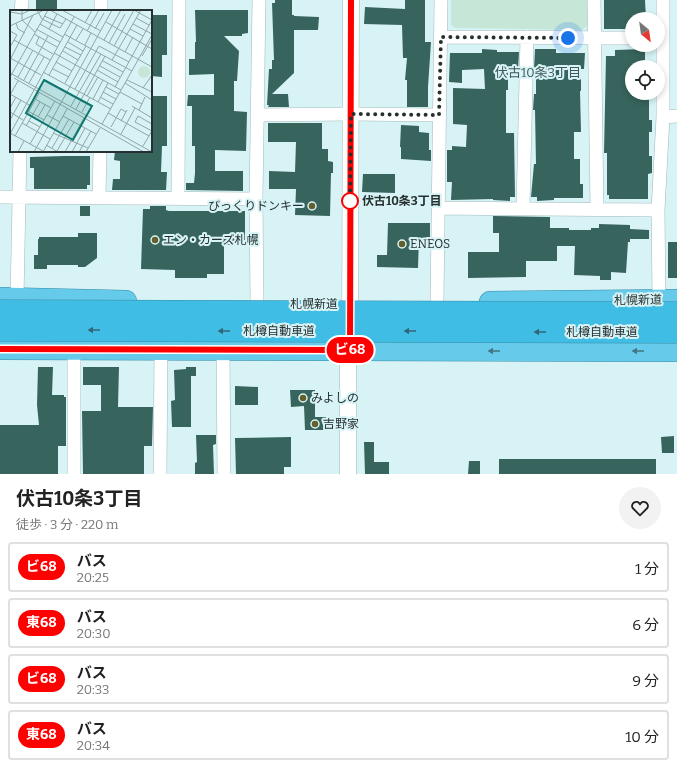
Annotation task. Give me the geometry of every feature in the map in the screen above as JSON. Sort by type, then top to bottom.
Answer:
[{"type":"highway","name":"札幌新道","points":[[6,302],[349,304],[668,300]]},
{"type":"highway","name":"札樽自動車道","points":[[6,302],[677,313]]},
{"type":"highway","name":"札樽自動車道","points":[[0,330],[677,332]]},
{"type":"highway","points":[[0,349],[677,351]]},
{"type":"street","points":[[21,10],[22,0]]},
{"type":"street","points":[[101,10],[102,0]]},
{"type":"street","points":[[178,199],[179,0]]},
{"type":"street","points":[[257,304],[256,199],[259,0]]},
{"type":"street","points":[[348,474],[348,366],[350,350],[351,0]]},
{"type":"street","points":[[436,302],[441,0]]},
{"type":"street","points":[[594,0],[597,209]]},
{"type":"street","points":[[662,12],[663,0]]},
{"type":"street","points":[[441,37],[625,38]]},
{"type":"street","points":[[523,208],[527,37]]},
{"type":"street","points":[[661,52],[663,117],[658,210],[668,300]]},
{"type":"street","points":[[257,115],[439,115]]},
{"type":"street","points":[[663,117],[677,116]]},
{"type":"street","points":[[6,302],[20,198],[20,152]]},
{"type":"street","points":[[99,198],[100,152]]},
{"type":"street","points":[[0,197],[256,199]]},
{"type":"street","points":[[438,208],[658,210]]},
{"type":"street","points":[[74,349],[74,474]]},
{"type":"street","points":[[160,474],[161,349]]},
{"type":"street","points":[[223,350],[224,474]]},
{"type":"green space","points":[[451,0],[587,0],[588,25],[582,30],[455,28],[451,25]]},
{"type":"building","points":[[36,0],[57,0],[57,10],[36,10]]},
{"type":"building","points":[[275,0],[292,0],[292,15],[294,16],[319,17],[318,30],[294,30],[294,73],[272,94],[288,94],[289,107],[268,107],[269,105],[267,105],[269,69],[272,69],[272,60],[274,60],[272,3],[275,3]]},
{"type":"building","points":[[405,0],[425,0],[425,42],[431,42],[428,107],[407,107],[407,80],[405,80],[407,58],[403,58],[402,25],[364,24],[365,7],[405,9]]},
{"type":"building","points":[[604,0],[645,0],[646,12],[625,12],[625,29],[604,29]]},
{"type":"building","points":[[195,10],[248,10],[248,33],[242,34],[242,36],[224,36],[239,51],[237,81],[234,81],[234,111],[247,112],[246,151],[215,150],[215,171],[243,171],[243,191],[186,190],[186,183],[194,183],[195,173],[195,146],[192,146],[192,106],[187,106],[188,95],[214,95],[214,74],[189,75],[189,59],[195,59]]},
{"type":"building","points":[[152,15],[167,15],[167,55],[162,55],[162,77],[152,76]]},
{"type":"building","points":[[482,49],[497,50],[497,52],[519,52],[518,70],[508,70],[508,90],[506,90],[506,133],[514,133],[515,197],[510,197],[510,201],[493,199],[451,200],[452,182],[447,182],[447,150],[452,150],[452,146],[466,147],[467,125],[453,124],[453,88],[485,89],[484,69],[462,70],[462,83],[449,82],[450,53],[482,53]]},
{"type":"building","points":[[535,49],[556,49],[556,53],[585,53],[584,69],[581,69],[581,132],[574,132],[574,159],[580,159],[580,184],[583,184],[583,198],[554,198],[554,200],[537,201],[537,197],[531,197],[534,164],[536,164],[535,110],[533,110],[534,94],[536,94],[536,70],[534,70]]},
{"type":"building","points":[[615,50],[625,50],[625,52],[645,52],[645,60],[625,60],[625,100],[649,100],[649,120],[652,120],[652,132],[649,132],[649,156],[652,156],[652,173],[648,174],[648,199],[609,199],[609,195],[607,195],[607,153],[604,153],[606,56],[615,56]]},
{"type":"building","points":[[152,96],[167,96],[167,146],[162,146],[161,172],[167,172],[166,190],[112,190],[113,179],[120,179],[120,161],[114,160],[115,152],[152,152]]},
{"type":"building","points":[[268,123],[322,123],[322,149],[328,149],[328,161],[333,162],[333,173],[331,173],[330,216],[295,215],[296,189],[269,189],[269,171],[295,172],[296,142],[268,142]]},
{"type":"building","points":[[401,125],[419,126],[419,132],[429,133],[429,150],[431,150],[431,161],[401,159]]},
{"type":"building","points":[[90,156],[90,185],[87,185],[87,189],[34,189],[34,168],[30,168],[30,157]]},
{"type":"building","points":[[363,174],[395,174],[395,193],[362,192]]},
{"type":"building","points":[[80,206],[90,206],[90,216],[80,216]]},
{"type":"building","points":[[150,206],[166,206],[166,210],[169,211],[245,211],[245,245],[224,245],[224,274],[207,274],[207,278],[175,278],[175,270],[141,269],[143,209],[150,209]]},
{"type":"building","points":[[493,216],[550,217],[550,228],[569,228],[569,230],[591,230],[591,228],[599,228],[599,224],[630,225],[630,229],[649,230],[649,239],[630,239],[630,242],[628,242],[626,273],[611,272],[611,280],[600,280],[600,276],[574,275],[575,246],[557,246],[557,261],[526,261],[526,277],[468,278],[468,252],[499,252],[499,233],[493,233]]},
{"type":"building","points":[[388,223],[430,223],[430,238],[419,238],[418,268],[377,267],[377,255],[387,255]]},
{"type":"building","points":[[78,233],[97,233],[97,258],[85,267],[78,267],[78,265],[47,265],[47,269],[34,269],[34,255],[38,255],[39,237],[78,237]]},
{"type":"building","points":[[668,242],[677,242],[677,278],[668,278]]},
{"type":"building","points":[[38,367],[53,367],[52,395],[64,395],[64,397],[66,397],[66,446],[58,446],[58,474],[0,474],[0,425],[39,425],[37,405]]},
{"type":"building","points":[[83,367],[119,367],[118,407],[153,407],[152,446],[144,446],[144,474],[83,474],[82,411],[101,411],[101,385],[83,385]]},
{"type":"building","points":[[186,367],[196,367],[196,376],[191,376],[191,427],[172,427],[171,401],[175,400],[174,370],[186,369]]},
{"type":"building","points":[[235,386],[258,387],[258,405],[235,405]]},
{"type":"building","points":[[290,390],[315,390],[315,417],[326,417],[326,430],[305,430],[304,406],[291,407]]},
{"type":"building","points":[[196,435],[216,435],[216,444],[213,445],[214,474],[195,474],[195,463],[197,462]]},
{"type":"building","points":[[674,436],[674,453],[662,453],[661,437]]},
{"type":"building","points":[[291,437],[291,467],[284,467],[284,474],[236,474],[235,438]]},
{"type":"building","points":[[364,442],[374,442],[374,462],[389,462],[389,474],[365,474]]},
{"type":"building","points":[[499,459],[656,459],[656,474],[499,474]]},
{"type":"building","points":[[469,461],[480,461],[480,474],[468,474]]},
{"type":"bus line","name":"ビ68","points":[[0,349],[350,350],[351,0]]},
{"type":"place","name":"伏古10条3丁目","points":[[350,201]]},
{"type":"place","name":"びっくりドンキー","points":[[312,206]]},
{"type":"place","name":"エン・カーズ札幌","points":[[155,240]]},
{"type":"place","name":"ENEOS","points":[[402,244]]},
{"type":"place","name":"みよしの","points":[[303,398]]},
{"type":"place","name":"吉野家","points":[[315,424]]},
{"type":"district","name":"伏古10条3丁目","points":[[538,72]]},
{"type":"route","points":[[350,201],[350,203],[351,114],[439,115],[441,37],[568,38]]}]
